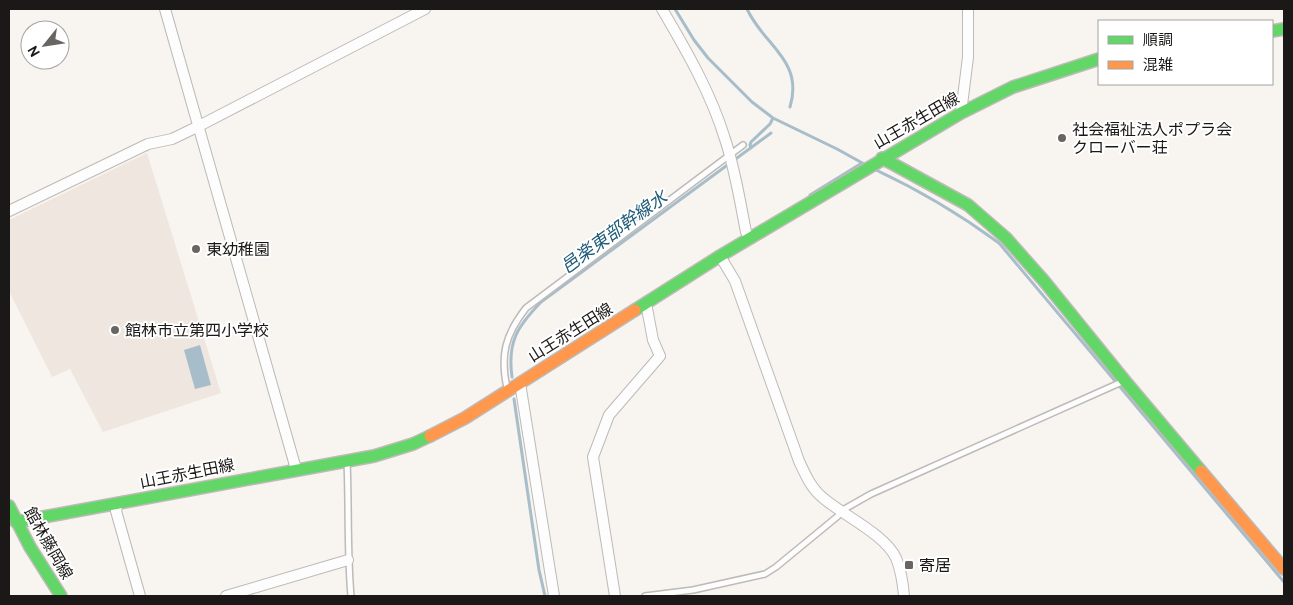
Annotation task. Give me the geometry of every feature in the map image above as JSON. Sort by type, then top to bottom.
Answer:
[{"type":"main road","name":"山王赤生田線","points":[[13,522],[346,461],[390,452],[413,444],[464,418],[720,256],[882,158],[961,113],[1013,87],[1098,59]]},
{"type":"main road","points":[[882,158],[968,205],[1006,238],[1284,569]]},
{"type":"main road","name":"館林藤岡線","points":[[9,506],[13,522],[62,596]]},
{"type":"street","points":[[164,9],[296,469]]},
{"type":"street","points":[[9,212],[148,144],[172,139],[197,127],[425,9]]},
{"type":"street","points":[[662,9],[704,85],[719,121],[731,156],[746,232],[750,238]]},
{"type":"street","points":[[961,113],[968,57],[968,9]]},
{"type":"street","points":[[720,256],[735,281],[799,461],[811,485],[821,497],[886,544],[896,558],[904,596]]},
{"type":"street","points":[[615,596],[593,457],[609,415],[660,356],[653,340],[646,303]]},
{"type":"street","points":[[520,383],[554,596]]},
{"type":"street","points":[[118,503],[116,511],[140,596]]},
{"type":"street","points":[[226,596],[348,560]]},
{"type":"lane","points":[[508,391],[504,359],[508,336],[526,308],[743,146]]},
{"type":"lane","points":[[645,596],[693,590],[765,574],[818,533],[838,516],[841,511],[871,494],[1125,381]]},
{"type":"lane","points":[[346,461],[349,484],[348,560],[351,596]]},
{"type":"shaded area","name":"館林市立第四小学校","points":[[147,153],[221,393],[103,432],[70,369],[52,377],[9,291],[9,220]]},
{"type":"water","points":[[200,345],[211,385],[195,389],[184,350]]},
{"type":"waterway","points":[[675,9],[694,40],[708,58],[752,102],[773,118],[866,165]]},
{"type":"waterway","points":[[747,9],[754,22],[787,65],[792,77],[793,91],[790,107]]},
{"type":"waterway","points":[[751,148],[751,142],[770,124],[773,118]]},
{"type":"waterway","name":"邑楽東部幹線水","points":[[512,377],[511,353],[516,335],[526,319],[541,302],[771,133]]},
{"type":"waterway","points":[[810,195],[862,163]]},
{"type":"waterway","points":[[876,170],[939,203],[999,243],[1284,582]]},
{"type":"waterway","name":"邑楽東部幹線水","points":[[514,399],[539,570],[545,596]]},
{"type":"traffic: fast","points":[[1273,31],[1284,29]]},
{"type":"traffic: fast","points":[[635,310],[720,256],[961,113],[1013,87],[1098,59]]},
{"type":"traffic: fast","points":[[882,158],[968,205],[1006,238],[1044,281],[1201,471]]},
{"type":"traffic: fast","points":[[16,522],[374,456],[413,444],[430,436]]},
{"type":"traffic: fast","points":[[9,506],[30,547],[61,596]]},
{"type":"traffic: slow","points":[[430,436],[465,418],[635,310]]},
{"type":"traffic: slow","points":[[1201,471],[1284,569]]},
{"type":"place","name":"社会福祉法人ポプラ会 クローバー荘","points":[[1062,138]]},
{"type":"place","name":"東幼稚園","points":[[196,249]]},
{"type":"place","name":"館林市立第四小学校","points":[[115,330]]},
{"type":"place","name":"寄居","points":[[909,565]]}]
